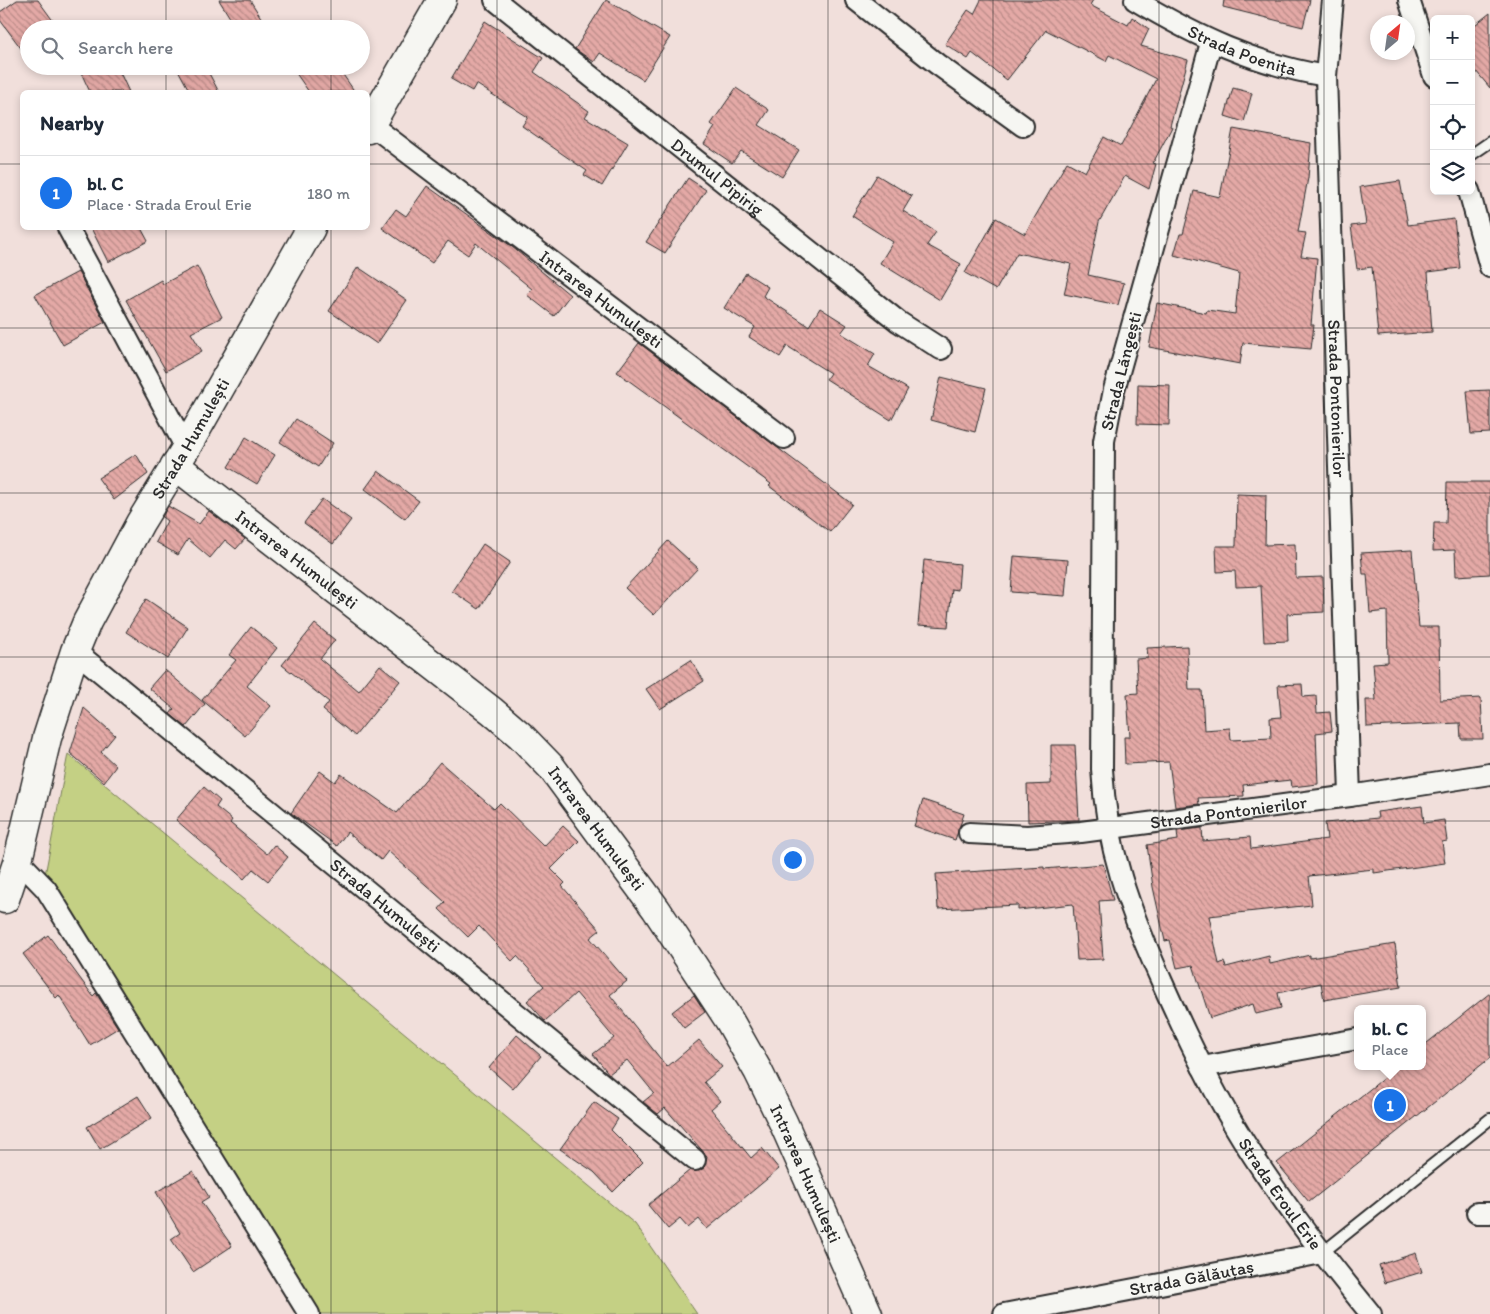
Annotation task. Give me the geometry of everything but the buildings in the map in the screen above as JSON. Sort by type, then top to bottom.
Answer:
[{"type":"street","points":[[370,125],[442,0]]},
{"type":"street","name":"Drumul Pipirig","points":[[495,0],[899,322],[941,349]]},
{"type":"street","points":[[856,0],[944,70],[1023,126]]},
{"type":"street","name":"Strada Poenița","points":[[1135,0],[1211,43],[1278,66],[1326,76]]},
{"type":"street","name":"Strada Pontonierilor","points":[[1333,0],[1326,76],[1350,796]]},
{"type":"street","points":[[1409,0],[1430,64]]},
{"type":"street","name":"Strada Lăngești","points":[[1107,828],[1102,769],[1104,441],[1114,390],[1211,43]]},
{"type":"street","name":"Intrarea Humulești","points":[[370,128],[784,438]]},
{"type":"street","points":[[1470,195],[1490,268]]},
{"type":"street","points":[[69,230],[181,457]]},
{"type":"street","name":"Strada Humulești","points":[[2,900],[18,860],[47,738],[75,651],[98,598],[181,457],[310,230]]},
{"type":"street","name":"Intrarea Humulești","points":[[181,457],[492,711],[521,736],[552,768],[656,909],[734,1028],[779,1113],[868,1314]]},
{"type":"street","name":"Strada Humulești","points":[[75,651],[695,1160]]},
{"type":"street","name":"Strada Pontonierilor","points":[[968,833],[1027,836],[1107,828],[1350,796],[1490,774]]},
{"type":"street","name":"Strada Eroul Erie","points":[[1107,828],[1119,874],[1145,946],[1202,1067],[1243,1141],[1322,1253],[1371,1314]]},
{"type":"street","points":[[18,860],[46,889],[309,1314]]},
{"type":"street","points":[[1202,1067],[1354,1040]]},
{"type":"street","name":"Strada Gălăuțaș","points":[[1004,1314],[1322,1253]]},
{"type":"lane","points":[[1475,152],[1490,142]]},
{"type":"lane","points":[[1322,1253],[1490,1119]]},
{"type":"green space","points":[[68,754],[635,1224],[697,1314],[315,1314],[45,875]]},
{"type":"place","name":"bl. C","points":[[1390,1105]]}]
